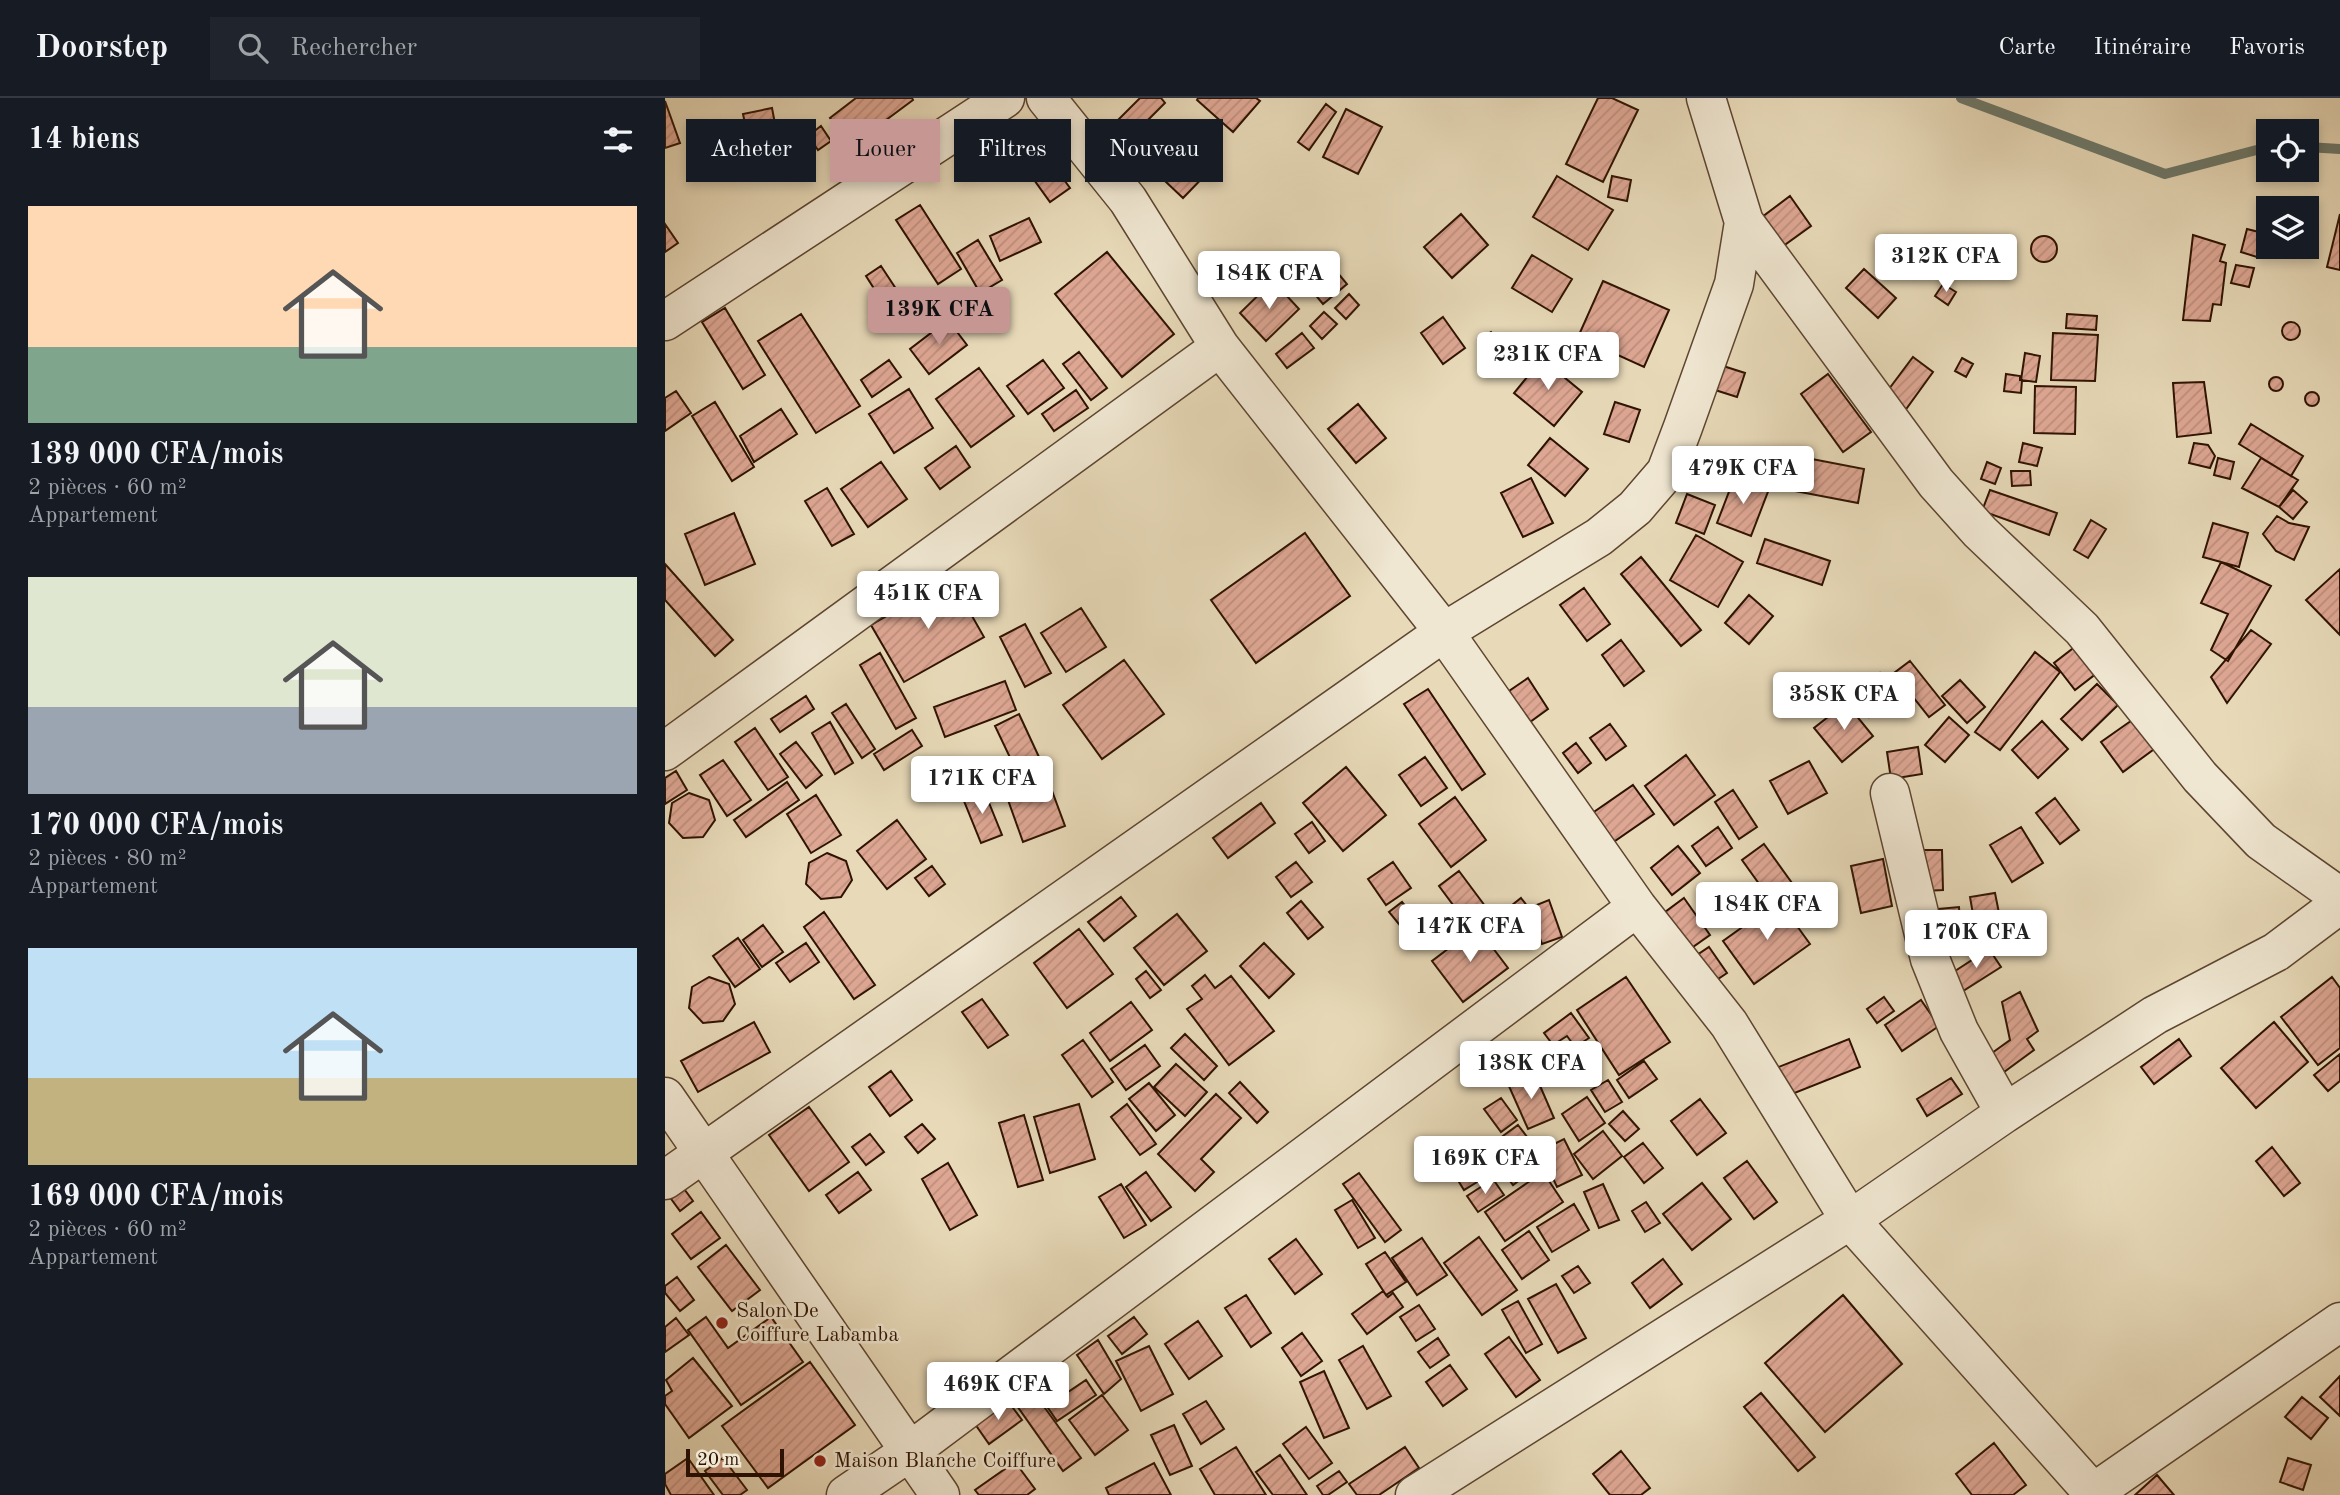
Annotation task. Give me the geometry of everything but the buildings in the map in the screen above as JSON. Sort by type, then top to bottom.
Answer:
[{"type":"street","points":[[665,321],[1005,98]]},
{"type":"street","points":[[1046,98],[1128,200],[1220,347],[1444,632],[1637,907],[1730,1024],[1850,1220],[2092,1494],[2340,1322]]},
{"type":"street","points":[[1706,98],[1744,222],[1936,483],[1980,532],[2082,629],[2200,777],[2261,841],[2340,897]]},
{"type":"street","points":[[665,1180],[1444,632],[1599,537],[1635,508],[1666,472],[1734,284],[1744,222]]},
{"type":"street","points":[[665,751],[1220,347]]},
{"type":"street","points":[[1890,793],[1930,959],[1959,1031],[2005,1113]]},
{"type":"street","points":[[1415,1495],[1850,1220],[2005,1113],[2155,1015],[2276,952],[2340,904]]},
{"type":"street","points":[[846,1495],[909,1452],[1637,907]]},
{"type":"street","points":[[665,1097],[940,1495]]},
{"type":"waterway","points":[[1961,98],[2165,174],[2256,150]]},
{"type":"waterway","points":[[2319,148],[2340,149]]},
{"type":"place","name":"Salon De Coiffure Labamba","points":[[722,1323]]},
{"type":"place","name":"Maison Blanche Coiffure","points":[[820,1461]]}]
